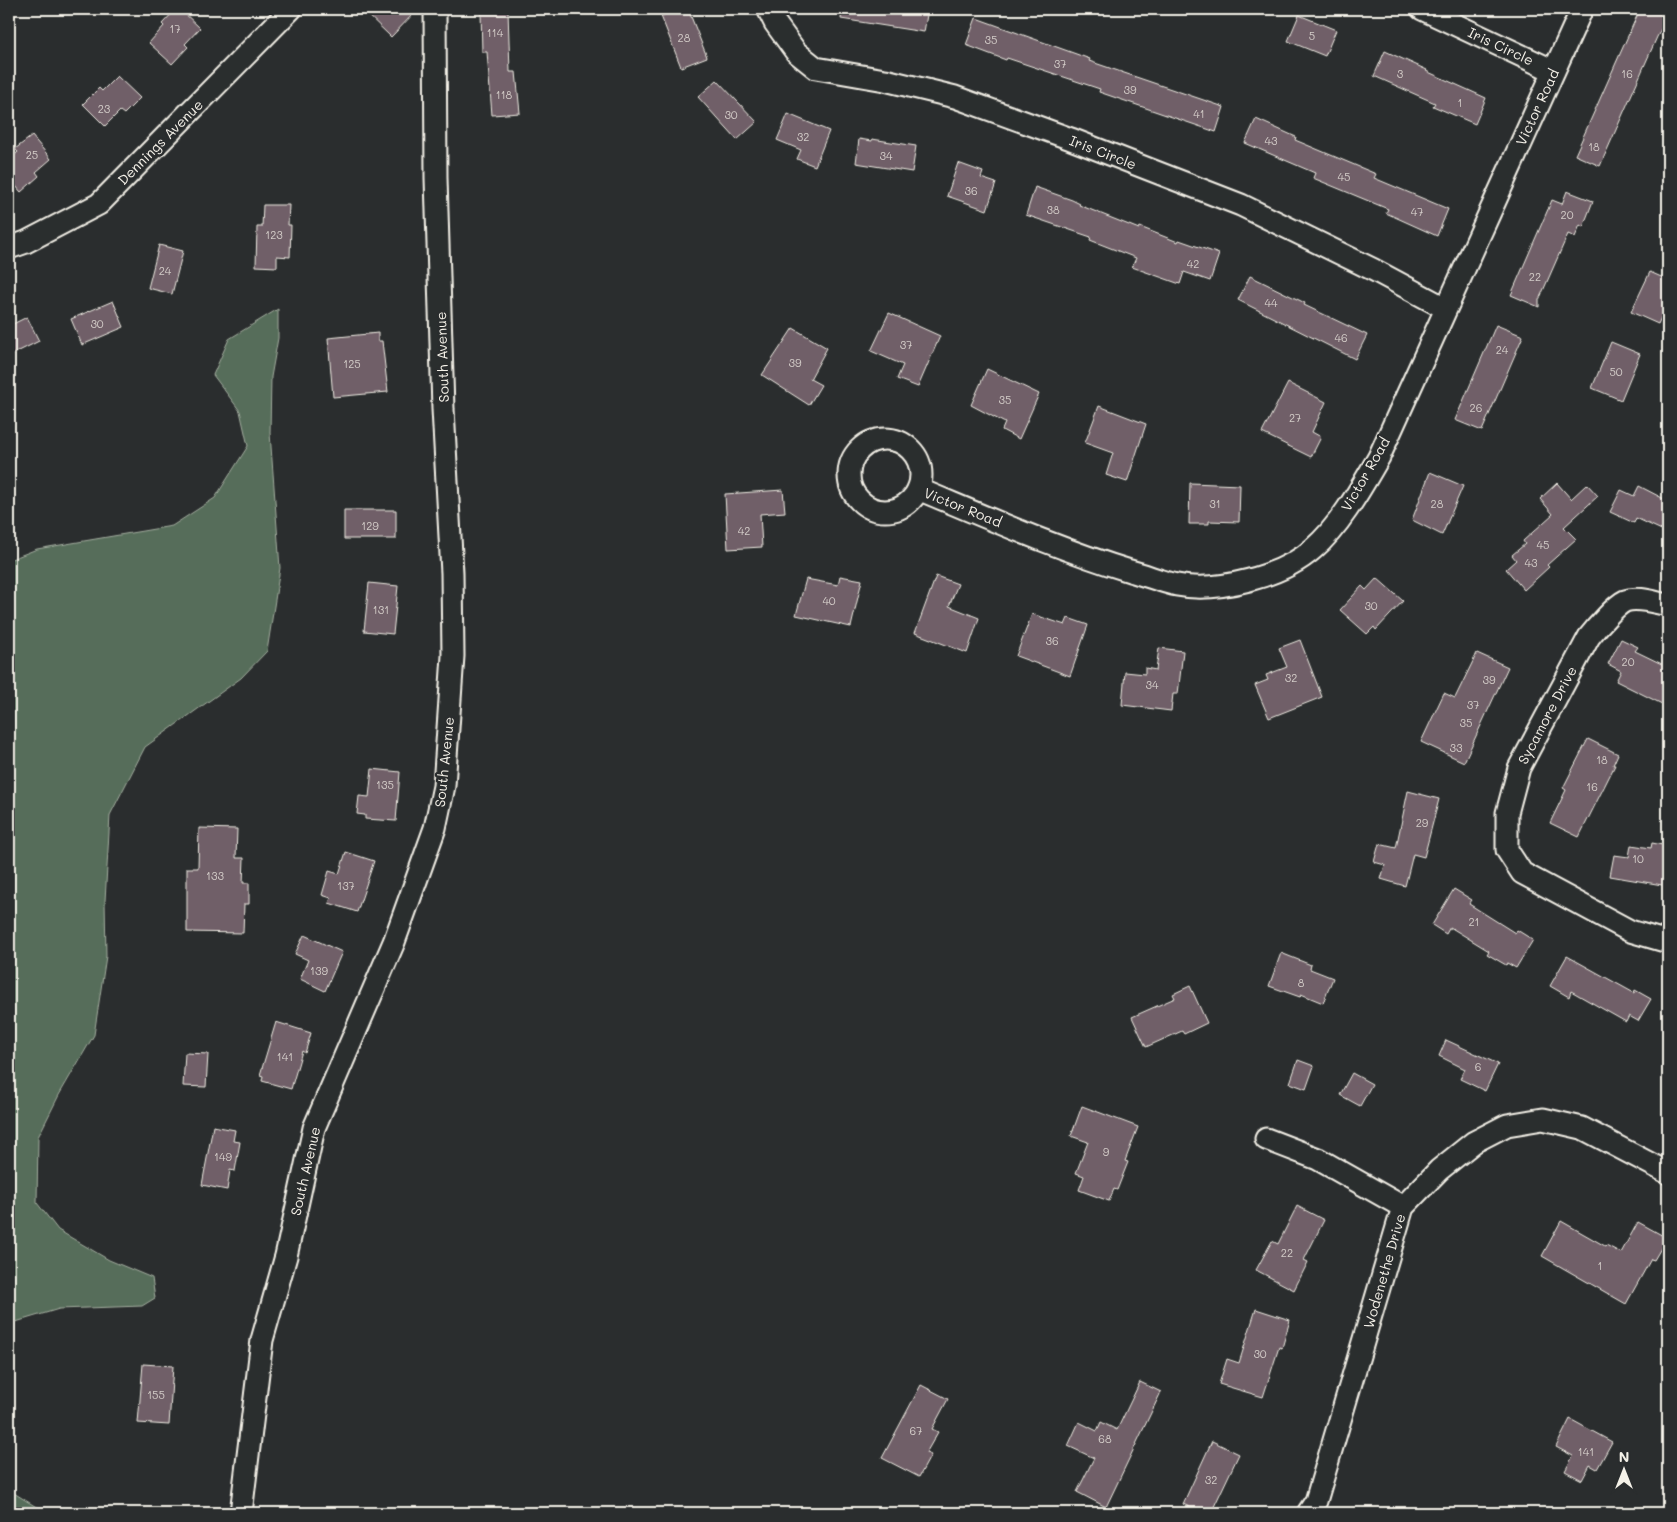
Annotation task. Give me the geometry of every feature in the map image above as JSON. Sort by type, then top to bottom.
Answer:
[{"type":"street","name":"Dennings Avenue","points":[[9,248],[26,242],[99,204],[292,9]]},
{"type":"street","name":"South Avenue","points":[[241,1513],[262,1340],[286,1256],[314,1128],[394,942],[435,828],[444,786],[453,656],[452,573],[443,409],[437,198],[435,9]]},
{"type":"street","name":"Iris Circle","points":[[768,9],[775,23],[796,52],[816,68],[885,80],[955,97],[1071,139],[1241,205],[1374,270],[1445,308]]},
{"type":"street","name":"Iris Circle","points":[[1422,9],[1554,71]]},
{"type":"street","name":"Victor Road","points":[[918,489],[1093,560],[1178,585],[1215,586],[1273,574],[1313,550],[1355,499],[1379,457],[1582,9]]},
{"type":"street","name":"Sycamore Drive","points":[[1668,605],[1639,600],[1625,601],[1589,637],[1519,768],[1507,813],[1507,850],[1522,872],[1630,931],[1668,942]]},
{"type":"street","name":"Wodenethe Drive","points":[[1308,1513],[1316,1501],[1403,1207],[1439,1170],[1474,1142],[1507,1125],[1543,1119],[1582,1128],[1668,1173]]},
{"type":"street","points":[[1266,1139],[1318,1159],[1403,1207]]},
{"type":"green space","points":[[278,309],[278,338],[271,377],[270,433],[280,568],[267,651],[241,678],[145,747],[110,815],[105,901],[106,956],[94,1035],[59,1095],[38,1137],[37,1203],[58,1230],[109,1260],[152,1278],[155,1298],[142,1306],[59,1309],[9,1324],[9,560],[37,549],[172,526],[215,498],[248,446],[240,411],[213,375],[229,339]]},
{"type":"green space","points":[[9,1490],[46,1513],[9,1513]]},
{"type":"building","points":[[176,9],[180,9],[200,28],[185,44],[188,47],[172,64],[149,43],[164,26],[162,24]]},
{"type":"building","points":[[362,9],[418,9],[391,37]]},
{"type":"building","points":[[680,9],[688,9],[707,57],[681,67],[661,16]]},
{"type":"building","points":[[842,9],[928,9],[924,32],[841,19]]},
{"type":"building","points":[[1640,9],[1668,9],[1668,16],[1600,166],[1575,155]]},
{"type":"building","points":[[508,11],[510,72],[516,72],[520,113],[492,115],[487,52],[482,52],[481,12]]},
{"type":"building","points":[[1299,15],[1336,30],[1325,56],[1288,41]]},
{"type":"building","points":[[976,18],[1090,59],[1089,61],[1224,107],[1216,132],[1099,92],[1100,89],[1007,58],[1006,60],[966,45]]},
{"type":"building","points":[[1385,51],[1486,98],[1475,124],[1433,106],[1435,103],[1374,76]]},
{"type":"building","points":[[117,76],[140,98],[124,114],[120,111],[105,126],[83,104],[99,88],[102,91]]},
{"type":"building","points":[[717,80],[757,122],[737,140],[698,97]]},
{"type":"building","points":[[788,114],[829,131],[815,166],[797,159],[801,150],[777,140]]},
{"type":"building","points":[[1256,119],[1296,137],[1295,140],[1376,174],[1374,178],[1448,209],[1437,236],[1386,213],[1388,209],[1313,178],[1315,173],[1245,143]]},
{"type":"building","points":[[32,136],[51,159],[36,172],[39,176],[21,192],[9,178],[9,160],[18,152],[15,149]]},
{"type":"building","points":[[859,139],[872,141],[872,139],[916,146],[912,172],[856,163]]},
{"type":"building","points":[[958,163],[983,172],[981,178],[996,183],[987,210],[947,196]]},
{"type":"building","points":[[1035,187],[1072,200],[1079,205],[1139,229],[1140,227],[1178,242],[1179,240],[1219,254],[1210,281],[1184,272],[1180,284],[1132,267],[1136,258],[1090,240],[1091,237],[1026,215]]},
{"type":"building","points":[[1567,191],[1593,201],[1583,227],[1580,225],[1575,237],[1568,234],[1539,300],[1539,307],[1511,295],[1552,200],[1562,204]]},
{"type":"building","points":[[263,205],[289,205],[288,225],[291,225],[290,257],[277,256],[277,267],[256,266],[257,227],[262,227]]},
{"type":"building","points":[[159,245],[183,251],[172,294],[148,288]]},
{"type":"building","points":[[1650,272],[1668,280],[1668,303],[1658,324],[1631,312]]},
{"type":"building","points":[[1250,276],[1305,303],[1304,305],[1367,335],[1355,359],[1238,300]]},
{"type":"building","points":[[113,301],[124,327],[82,345],[71,319]]},
{"type":"building","points":[[889,313],[940,336],[918,387],[897,379],[903,365],[871,351]]},
{"type":"building","points":[[27,317],[39,341],[9,356],[9,326]]},
{"type":"building","points":[[1496,325],[1523,336],[1482,431],[1455,420]]},
{"type":"building","points":[[793,328],[827,348],[810,379],[821,385],[809,405],[762,375]]},
{"type":"building","points":[[378,333],[378,341],[382,341],[388,392],[333,397],[328,338]]},
{"type":"building","points":[[1611,342],[1640,354],[1621,400],[1592,388]]},
{"type":"building","points":[[987,369],[1039,394],[1019,439],[1002,430],[1005,423],[971,405]]},
{"type":"building","points":[[1288,383],[1326,402],[1312,432],[1321,437],[1311,457],[1262,433]]},
{"type":"building","points":[[1099,406],[1146,424],[1127,482],[1106,475],[1113,453],[1085,443]]},
{"type":"building","points":[[1430,472],[1463,486],[1442,535],[1412,520]]},
{"type":"building","points":[[1190,483],[1240,485],[1239,522],[1209,521],[1209,524],[1189,524]]},
{"type":"building","points":[[1557,483],[1571,499],[1587,484],[1598,496],[1564,527],[1576,539],[1547,565],[1549,567],[1524,590],[1506,569],[1516,560],[1512,555],[1525,544],[1523,541],[1553,514],[1540,499]]},
{"type":"building","points":[[1639,486],[1668,501],[1668,533],[1636,518],[1634,523],[1610,512],[1621,490],[1634,496]]},
{"type":"building","points":[[783,490],[785,512],[760,514],[762,547],[728,549],[725,494]]},
{"type":"building","points":[[344,510],[396,510],[396,539],[344,539]]},
{"type":"building","points":[[840,576],[862,580],[851,627],[796,615],[806,579],[838,585]]},
{"type":"building","points":[[936,576],[958,584],[949,606],[979,618],[967,653],[915,633]]},
{"type":"building","points":[[1377,578],[1403,601],[1376,630],[1374,627],[1367,634],[1340,610],[1362,586],[1366,590]]},
{"type":"building","points":[[369,583],[398,586],[393,634],[364,631]]},
{"type":"building","points":[[1032,614],[1065,625],[1068,618],[1088,625],[1070,676],[1016,656]]},
{"type":"building","points":[[1621,639],[1638,647],[1635,651],[1668,667],[1668,707],[1616,681],[1621,671],[1608,664]]},
{"type":"building","points":[[1300,640],[1322,697],[1269,718],[1255,685],[1268,680],[1266,675],[1287,667],[1279,648]]},
{"type":"building","points":[[1159,648],[1183,651],[1178,694],[1173,694],[1171,711],[1122,705],[1125,672],[1145,674],[1145,668],[1156,670]]},
{"type":"building","points":[[1477,653],[1508,667],[1464,762],[1421,742],[1444,693],[1455,698]]},
{"type":"building","points":[[1588,739],[1618,754],[1613,765],[1615,765],[1579,837],[1550,823],[1566,790],[1563,788]]},
{"type":"building","points":[[372,769],[400,772],[396,821],[365,819],[365,815],[357,814],[359,796],[369,797]]},
{"type":"building","points":[[1408,791],[1439,799],[1424,857],[1413,854],[1405,886],[1381,879],[1385,865],[1374,862],[1379,844],[1396,848]]},
{"type":"building","points":[[199,828],[237,829],[236,858],[244,858],[243,883],[249,883],[249,904],[244,904],[243,933],[187,932],[187,868],[198,868]]},
{"type":"building","points":[[1652,843],[1668,846],[1668,886],[1610,876],[1614,855],[1629,857],[1631,845],[1651,848]]},
{"type":"building","points":[[346,852],[374,861],[357,912],[329,903],[331,898],[322,895],[329,871],[339,874]]},
{"type":"building","points":[[1454,889],[1472,900],[1469,904],[1515,933],[1517,930],[1533,940],[1516,968],[1507,963],[1506,965],[1487,954],[1489,951],[1450,927],[1446,934],[1432,925]]},
{"type":"building","points":[[304,935],[342,952],[325,991],[300,979],[308,960],[295,954]]},
{"type":"building","points":[[1281,953],[1311,965],[1310,969],[1333,978],[1323,1003],[1301,994],[1300,997],[1269,986]]},
{"type":"building","points":[[1567,956],[1634,993],[1635,990],[1651,999],[1638,1021],[1629,1016],[1626,1022],[1571,991],[1569,997],[1550,986]]},
{"type":"building","points":[[1190,986],[1207,1023],[1184,1034],[1182,1031],[1146,1047],[1132,1017],[1175,998],[1173,994]]},
{"type":"building","points":[[276,1022],[311,1033],[305,1053],[302,1051],[291,1089],[262,1081],[263,1076],[260,1075]]},
{"type":"building","points":[[1446,1040],[1498,1064],[1485,1091],[1460,1079],[1465,1069],[1439,1056]]},
{"type":"building","points":[[185,1053],[208,1054],[206,1087],[183,1086]]},
{"type":"building","points":[[1298,1060],[1314,1066],[1306,1089],[1290,1083]]},
{"type":"building","points":[[1352,1073],[1372,1084],[1360,1106],[1340,1095]]},
{"type":"building","points":[[1082,1106],[1138,1127],[1125,1161],[1128,1162],[1117,1190],[1114,1189],[1109,1201],[1079,1190],[1084,1176],[1076,1173],[1088,1142],[1071,1136]]},
{"type":"building","points":[[213,1126],[235,1130],[233,1141],[240,1142],[235,1171],[230,1170],[227,1190],[202,1185]]},
{"type":"building","points":[[1297,1206],[1324,1220],[1304,1260],[1308,1262],[1294,1290],[1256,1270],[1272,1241],[1278,1244]]},
{"type":"building","points":[[1561,1221],[1621,1253],[1638,1222],[1667,1238],[1654,1260],[1651,1259],[1626,1304],[1542,1256]]},
{"type":"building","points":[[1256,1309],[1290,1320],[1282,1348],[1279,1347],[1263,1397],[1219,1384],[1227,1359],[1239,1363]]},
{"type":"building","points":[[143,1364],[173,1366],[169,1425],[138,1423]]},
{"type":"building","points":[[1140,1382],[1161,1392],[1106,1507],[1077,1492],[1094,1458],[1068,1446],[1079,1422],[1097,1431],[1101,1422],[1117,1430]]},
{"type":"building","points":[[921,1385],[948,1399],[932,1429],[938,1432],[926,1453],[931,1455],[919,1477],[882,1458]]},
{"type":"building","points":[[1570,1419],[1612,1442],[1597,1469],[1590,1465],[1582,1480],[1565,1471],[1573,1456],[1556,1447]]},
{"type":"building","points":[[1212,1441],[1239,1454],[1211,1513],[1202,1513],[1183,1504]]}]
